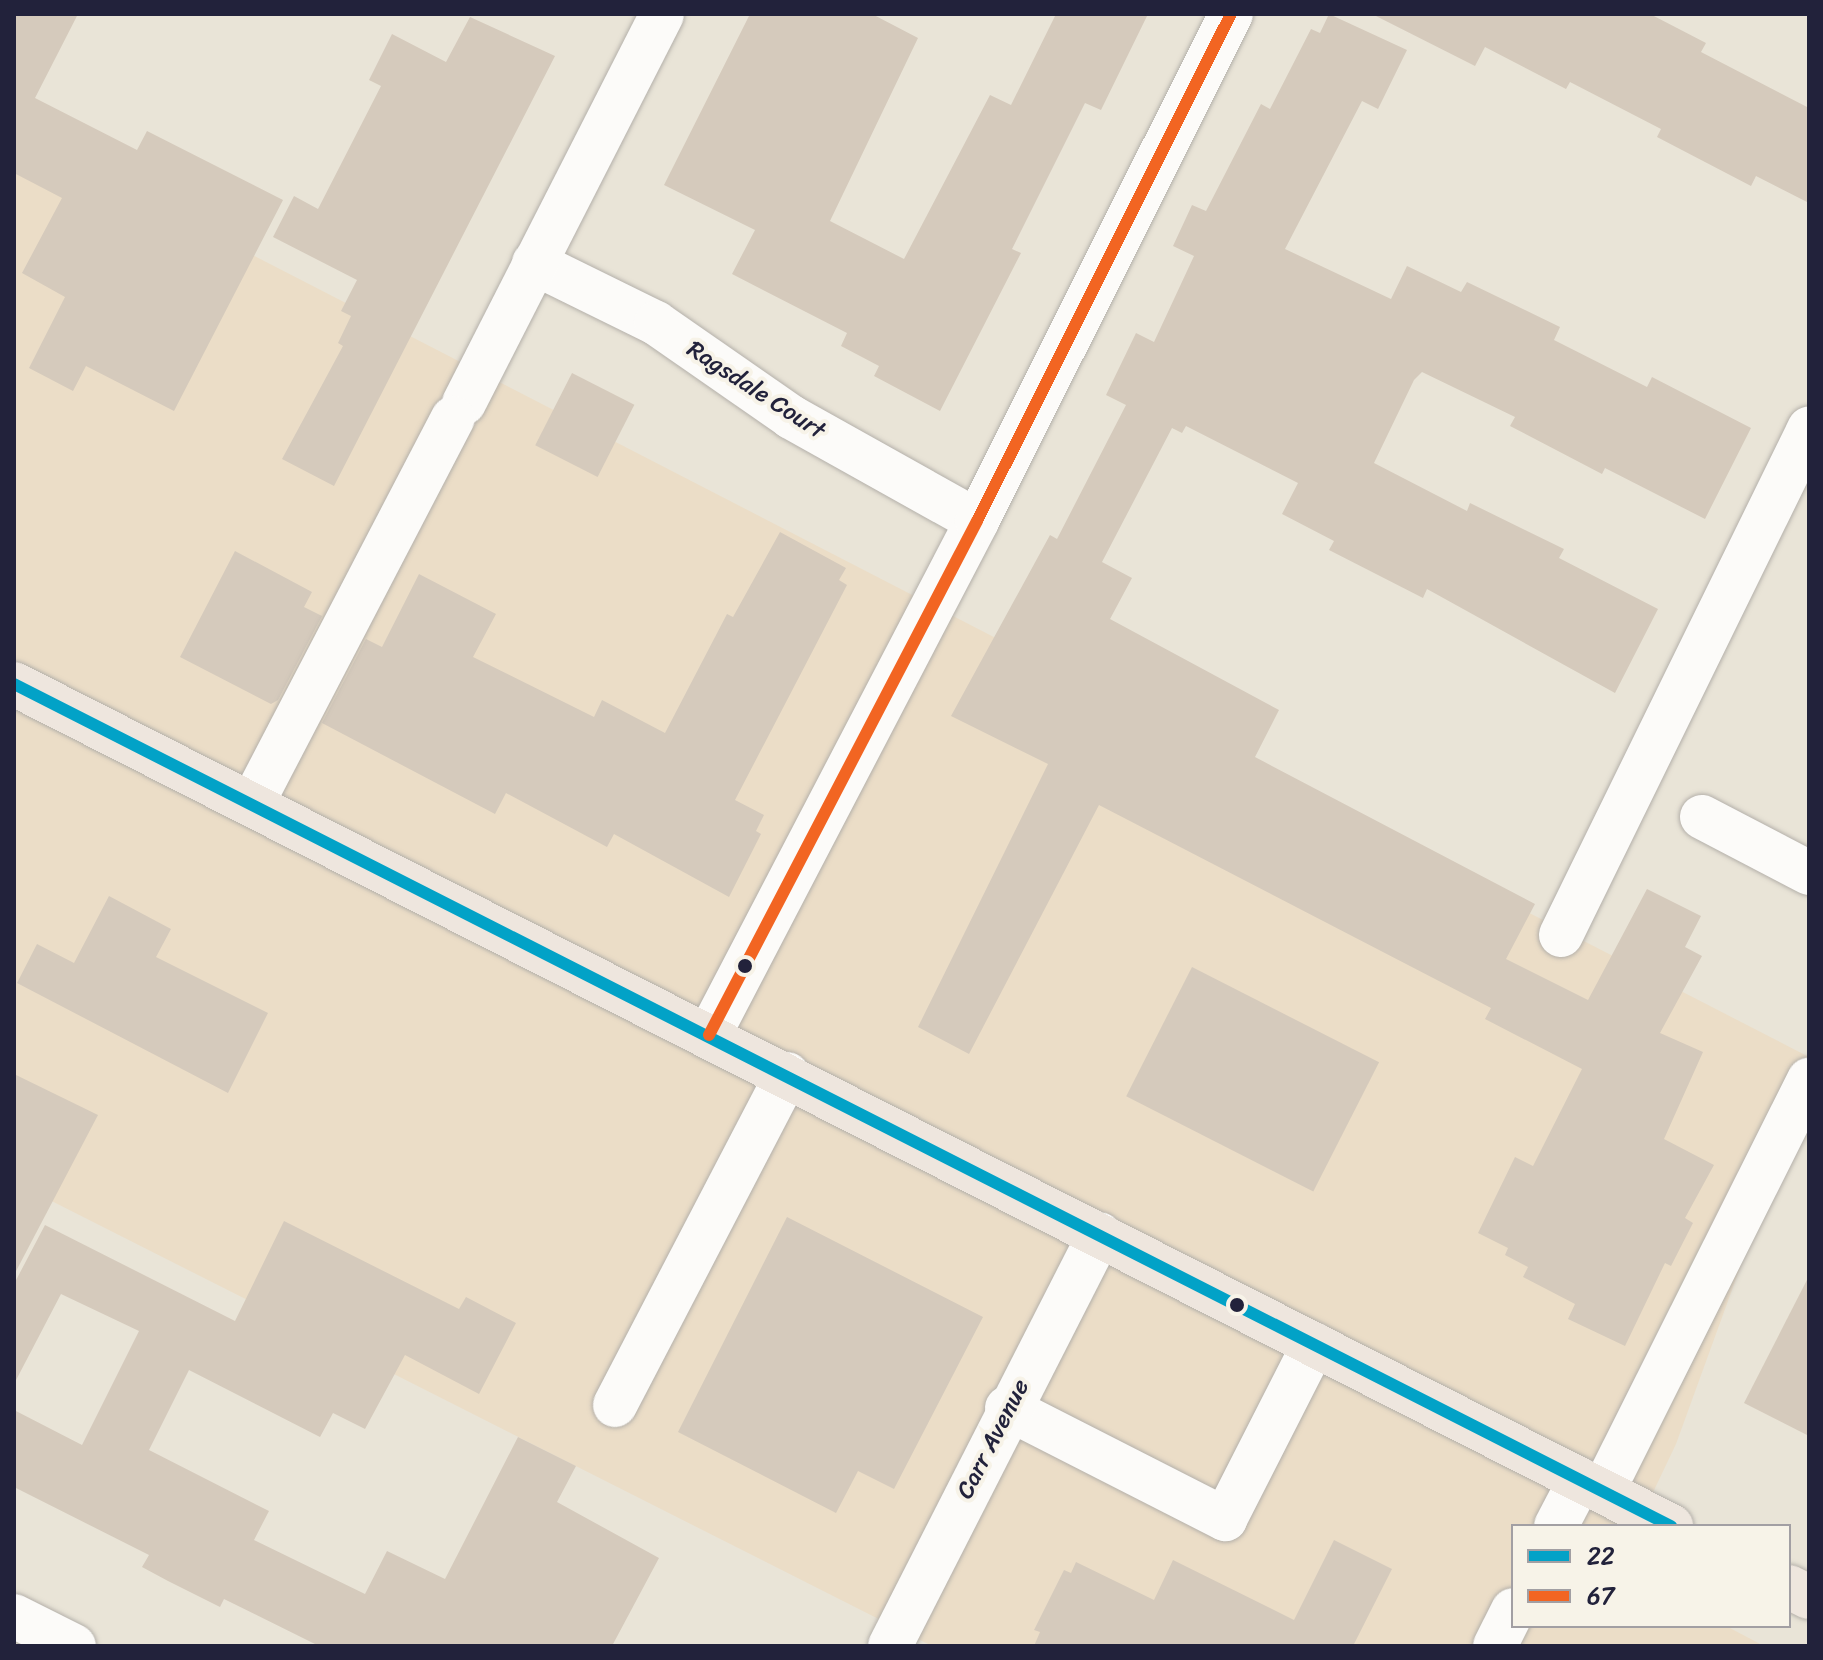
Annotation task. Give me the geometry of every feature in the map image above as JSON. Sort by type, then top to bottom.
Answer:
[{"type":"main road","points":[[14,684],[787,1074],[1667,1524]]},
{"type":"main road","points":[[1791,1588],[1809,1597]]},
{"type":"street","points":[[252,804],[662,14]]},
{"type":"street","points":[[709,1035],[977,521],[1231,14]]},
{"type":"street","name":"Ragsdale Court","points":[[534,263],[656,323],[791,417],[977,521]]},
{"type":"street","points":[[1561,935],[1809,429]]},
{"type":"street","points":[[1702,817],[1809,873]]},
{"type":"street","points":[[615,1405],[787,1074]]},
{"type":"street","points":[[1558,1524],[1591,1485],[1809,1080]]},
{"type":"street","name":"Carr Avenue","points":[[890,1646],[1007,1408],[1100,1234]]},
{"type":"street","points":[[1007,1408],[1225,1519],[1314,1344]]},
{"type":"street","points":[[1495,1646],[1511,1614]]},
{"type":"street","points":[[14,1616],[74,1646]]},
{"type":"shaded area","points":[[14,132],[1809,1057],[1809,1078],[1676,1444],[1638,1524],[1511,1524],[1511,1628],[1730,1628],[1764,1646],[932,1646],[14,1182]]},
{"type":"building","points":[[14,14],[78,14],[35,98],[137,150],[147,131],[283,200],[174,411],[86,366],[73,391],[29,368],[65,297],[22,273],[62,198],[14,173]]},
{"type":"building","points":[[750,14],[872,14],[918,38],[830,221],[904,259],[990,95],[1011,105],[1056,14],[1148,14],[1101,110],[1085,103],[1012,249],[1021,253],[940,411],[874,376],[879,366],[841,346],[847,333],[732,274],[755,230],[664,185]]},
{"type":"building","points":[[1329,14],[1407,50],[1378,109],[1362,101],[1285,249],[1391,299],[1407,266],[1461,292],[1467,282],[1560,327],[1554,340],[1647,387],[1652,377],[1751,428],[1705,519],[1605,468],[1602,474],[1510,426],[1515,417],[1422,372],[1414,380],[1374,463],[1467,511],[1470,503],[1564,549],[1559,558],[1658,609],[1615,693],[1427,589],[1423,598],[1329,550],[1334,541],[1282,514],[1298,483],[1186,426],[1182,433],[1172,428],[1102,562],[1132,578],[1110,619],[1279,710],[1255,757],[1535,904],[1506,959],[1588,1000],[1647,889],[1701,916],[1685,947],[1702,956],[1660,1033],[1703,1052],[1664,1139],[1714,1165],[1685,1218],[1693,1223],[1671,1266],[1665,1263],[1625,1346],[1568,1319],[1575,1304],[1523,1277],[1528,1267],[1505,1255],[1508,1248],[1478,1233],[1515,1157],[1533,1166],[1582,1069],[1485,1019],[1491,1008],[1099,805],[969,1054],[918,1027],[1048,764],[951,716],[1050,535],[1057,539],[1126,405],[1106,395],[1136,333],[1154,342],[1194,256],[1173,246],[1192,205],[1206,211],[1261,104],[1270,109],[1311,29],[1320,33]]},
{"type":"building","points":[[1372,14],[1650,14],[1706,43],[1701,52],[1809,108],[1809,203],[1756,176],[1751,186],[1657,137],[1661,129],[1570,82],[1566,89],[1485,47],[1475,66]]},
{"type":"building","points":[[470,17],[555,56],[334,486],[282,459],[343,346],[338,343],[351,316],[341,311],[357,280],[273,237],[294,196],[318,209],[381,86],[369,80],[392,34],[446,62]]},
{"type":"building","points":[[572,373],[634,405],[598,477],[535,445]]},
{"type":"building","points":[[780,532],[846,568],[839,580],[847,585],[735,800],[764,815],[756,831],[761,834],[729,897],[614,834],[607,847],[506,793],[495,814],[322,723],[366,639],[382,647],[419,574],[496,614],[473,657],[594,717],[602,700],[665,733],[727,614],[733,617]]},
{"type":"building","points":[[235,551],[312,592],[304,607],[322,616],[278,700],[271,704],[180,657]]},
{"type":"building","points":[[109,896],[171,929],[156,957],[268,1013],[228,1093],[17,983],[37,944],[74,963]]},
{"type":"building","points":[[1192,967],[1379,1062],[1313,1192],[1126,1096]]},
{"type":"building","points":[[14,1074],[98,1115],[14,1275]]},
{"type":"building","points":[[787,1217],[983,1317],[894,1489],[858,1471],[836,1513],[678,1432]]},
{"type":"building","points":[[284,1221],[459,1309],[466,1297],[516,1323],[479,1394],[405,1355],[365,1429],[333,1413],[320,1437],[189,1370],[149,1450],[269,1511],[254,1540],[365,1594],[387,1551],[445,1579],[518,1437],[576,1466],[557,1502],[659,1558],[612,1646],[319,1646],[224,1599],[220,1607],[168,1581],[142,1567],[149,1555],[14,1487],[14,1410],[82,1445],[139,1331],[61,1294],[14,1384],[14,1284],[45,1225],[235,1321]]},
{"type":"building","points":[[1809,1276],[1809,1436],[1744,1403]]},
{"type":"building","points":[[1334,1540],[1392,1569],[1353,1646],[1034,1646],[1040,1632],[1034,1630],[1064,1570],[1071,1573],[1076,1562],[1154,1600],[1173,1560],[1294,1620]]},
{"type":"transit line","name":"67","points":[[709,1035],[977,521],[1231,14]]},
{"type":"transit line","name":"22","points":[[14,684],[1667,1524]]}]
